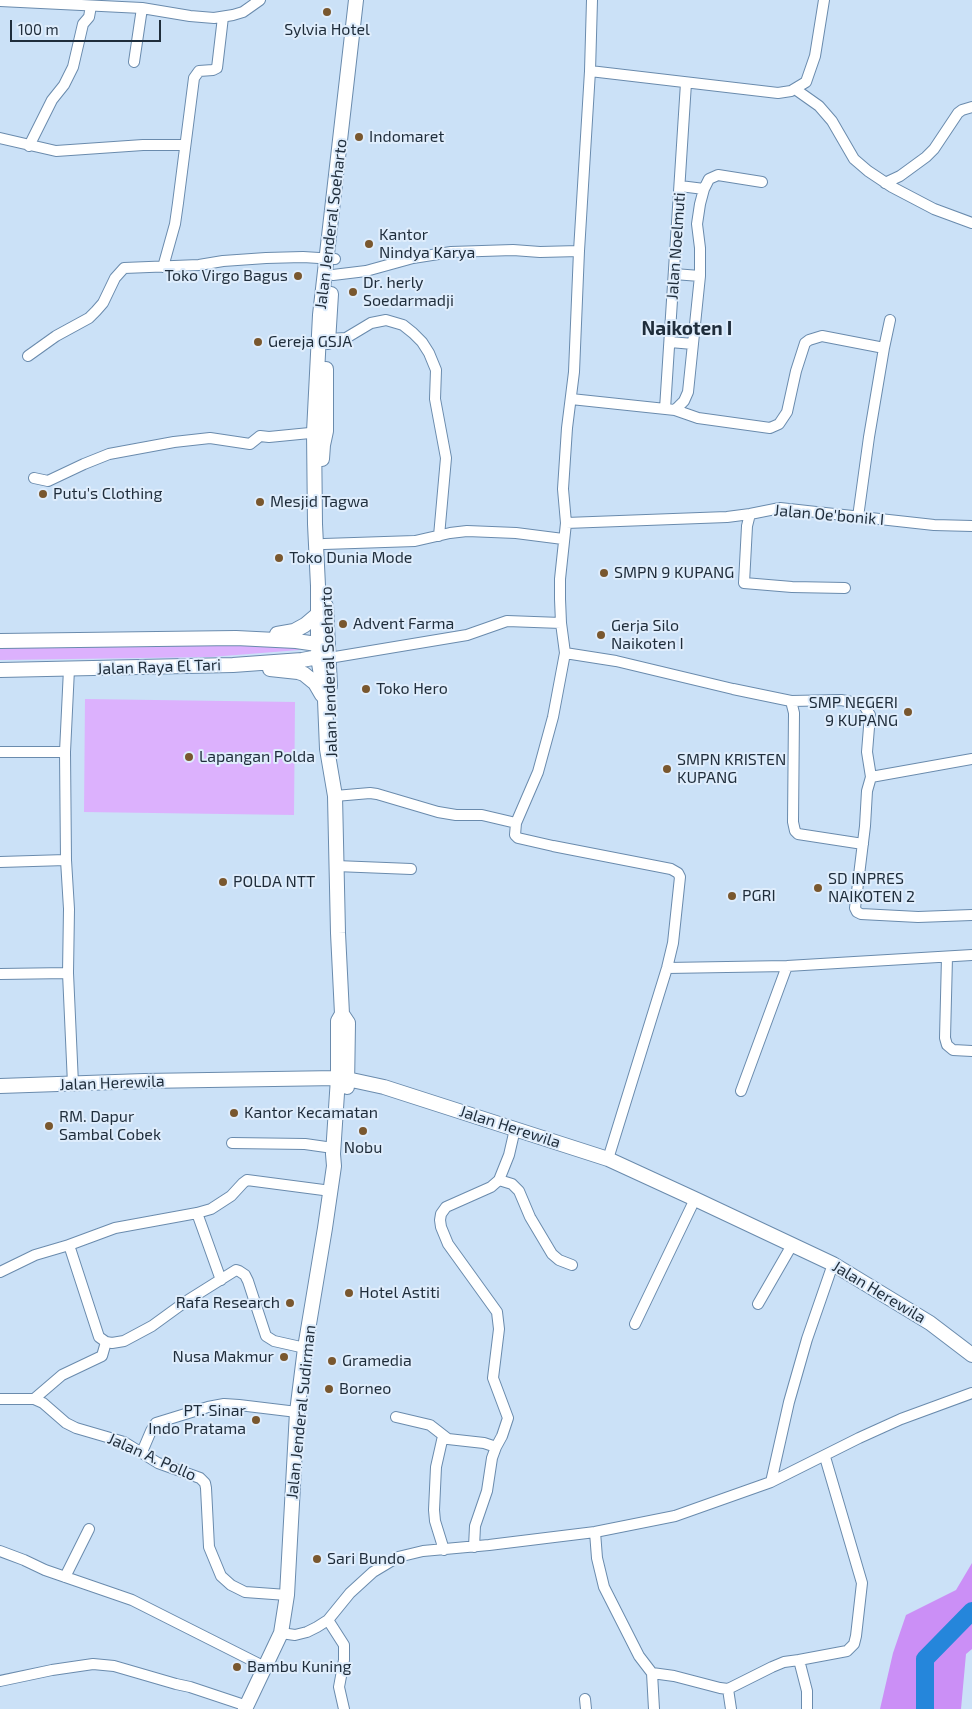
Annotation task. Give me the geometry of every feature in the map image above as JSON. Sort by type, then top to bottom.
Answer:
[{"type":"main road","name":"Jalan Jenderal Soeharto","points":[[343,1078],[348,1023],[342,1014],[335,796],[328,695],[322,653],[324,544],[322,522],[323,445],[320,432],[320,315],[331,258],[346,119],[356,0]]},
{"type":"main road","name":"Jalan Jenderal Soeharto","points":[[346,119],[364,0]]},
{"type":"main road","name":"Jalan Jenderal Soeharto","points":[[322,619],[314,504],[328,339],[329,274]]},
{"type":"main road","points":[[236,638],[274,635],[294,631],[322,619]]},
{"type":"main road","name":"Jalan Raya El Tari","points":[[0,641],[236,638],[296,641],[322,653]]},
{"type":"main road","name":"Jalan Raya El Tari","points":[[0,670],[233,665],[302,660],[322,653]]},
{"type":"main road","points":[[233,665],[298,672],[308,677],[328,695]]},
{"type":"main road","points":[[334,1166],[341,1155],[343,1078]]},
{"type":"main road","name":"Jalan Herewila","points":[[0,1086],[144,1081],[343,1078],[384,1087],[608,1159],[833,1264],[930,1323],[972,1354]]},
{"type":"main road","name":"Jalan Jenderal Sudirman","points":[[246,1708],[281,1633],[287,1596],[297,1412],[305,1348],[331,1191],[334,1166],[333,1148],[343,1078]]},
{"type":"street","points":[[0,1],[142,8],[190,16],[223,17],[243,12],[260,0]]},
{"type":"street","points":[[592,0],[590,71],[571,399],[563,490],[566,523],[560,579],[560,624],[565,653],[553,717],[538,772],[516,822],[515,835],[518,838],[606,858],[671,869],[678,873],[680,877],[673,943],[667,968],[608,1159]]},
{"type":"street","points":[[590,71],[778,92],[795,89],[806,82],[815,56],[824,0]]},
{"type":"street","points":[[29,146],[52,100],[64,85],[73,67],[83,24],[89,17],[91,6]]},
{"type":"street","points":[[134,62],[142,8]]},
{"type":"street","points":[[163,267],[175,224],[194,78],[199,71],[217,68],[223,17]]},
{"type":"street","name":"Jalan Noelmuti","points":[[670,410],[670,342],[686,83]]},
{"type":"street","points":[[795,89],[819,106],[832,121],[854,158],[885,183],[934,209],[972,222]]},
{"type":"street","points":[[885,183],[900,176],[926,157],[934,149],[958,114],[962,110],[972,107]]},
{"type":"street","points":[[0,138],[56,151],[143,145],[184,145]]},
{"type":"street","points":[[670,410],[684,401],[688,392],[700,276],[698,224],[704,189],[709,179],[718,175],[762,182]]},
{"type":"street","points":[[680,186],[704,189]]},
{"type":"street","points":[[329,274],[366,271],[413,258],[451,252],[512,250],[540,252],[579,251]]},
{"type":"street","points":[[28,356],[56,336],[89,318],[103,303],[115,278],[124,268],[199,265],[266,258],[331,258]]},
{"type":"street","points":[[674,274],[700,276]]},
{"type":"street","points":[[328,339],[346,338],[371,323],[386,320],[403,325],[413,332],[429,353],[436,370],[435,399],[446,458],[438,536]]},
{"type":"street","points":[[858,517],[890,320]]},
{"type":"street","points":[[571,399],[670,410],[698,418],[770,428],[779,424],[787,412],[796,371],[805,344],[809,340],[822,336],[884,348]]},
{"type":"street","points":[[670,342],[693,344]]},
{"type":"street","points":[[34,478],[48,481],[109,454],[174,442],[210,438],[250,444],[260,436],[269,437],[320,432]]},
{"type":"street","name":"Jalan Oe'bonik I","points":[[566,523],[727,517],[780,508],[934,525],[972,526]]},
{"type":"street","points":[[750,514],[747,526],[744,583],[792,587],[845,588]]},
{"type":"street","points":[[324,544],[397,543],[467,531],[490,531],[563,539]]},
{"type":"street","points":[[322,653],[467,635],[507,621],[560,624]]},
{"type":"street","points":[[565,653],[616,661],[792,701],[841,700],[862,704],[870,715],[868,752],[871,777],[867,791],[855,908],[857,912],[918,917],[972,915]]},
{"type":"street","points":[[69,669],[65,752],[66,860],[69,909],[68,973],[74,1084]]},
{"type":"street","points":[[792,701],[794,713],[793,822],[795,831],[798,834],[863,844]]},
{"type":"street","points":[[0,752],[65,752]]},
{"type":"street","points":[[871,777],[972,759]]},
{"type":"street","points":[[335,796],[378,794],[438,812],[482,816],[516,822]]},
{"type":"street","points":[[0,862],[66,860]]},
{"type":"street","points":[[336,866],[411,869]]},
{"type":"street","points":[[667,968],[786,966],[972,955]]},
{"type":"street","points":[[947,957],[945,1038],[947,1045],[952,1050],[972,1051]]},
{"type":"street","points":[[741,1091],[786,966]]},
{"type":"street","points":[[0,974],[68,973]]},
{"type":"street","points":[[474,1547],[475,1526],[487,1491],[492,1458],[508,1418],[494,1378],[499,1319],[493,1304],[448,1244],[440,1220],[444,1209],[491,1187],[499,1180],[509,1154],[515,1129]]},
{"type":"street","points":[[232,1143],[305,1144],[333,1148]]},
{"type":"street","points":[[0,1272],[35,1256],[114,1228],[197,1214],[220,1205],[248,1180],[331,1191]]},
{"type":"street","points":[[499,1180],[512,1184],[519,1191],[530,1217],[552,1254],[572,1266]]},
{"type":"street","points":[[635,1324],[695,1199]]},
{"type":"street","points":[[197,1214],[221,1280]]},
{"type":"street","points":[[69,1245],[99,1337],[106,1342],[124,1341],[135,1335],[236,1270],[242,1272],[248,1281],[266,1336],[274,1341],[305,1348]]},
{"type":"street","points":[[758,1304],[792,1245]]},
{"type":"street","points":[[771,1482],[789,1402],[807,1339],[833,1264]]},
{"type":"street","points":[[0,1399],[34,1399],[62,1375],[102,1356],[106,1342]]},
{"type":"street","points":[[281,1633],[295,1635],[307,1632],[328,1620],[350,1592],[373,1572],[409,1553],[595,1532],[675,1516],[771,1482],[901,1419],[972,1393]]},
{"type":"street","name":"Jalan A. Pollo","points":[[34,1399],[42,1403],[66,1423],[76,1428],[124,1442],[158,1462],[200,1478],[205,1483],[209,1547],[221,1576],[231,1585],[245,1592],[287,1596]]},
{"type":"street","points":[[142,1452],[156,1423],[208,1407],[224,1404],[297,1412]]},
{"type":"street","points":[[396,1417],[430,1425],[448,1439],[484,1443],[496,1447]]},
{"type":"street","points":[[443,1436],[436,1467],[434,1510],[435,1521],[444,1550]]},
{"type":"street","points":[[652,1673],[674,1676],[728,1689],[772,1666],[847,1652],[854,1644],[862,1583],[824,1456]]},
{"type":"street","points":[[66,1577],[89,1529]]},
{"type":"street","points":[[595,1532],[597,1558],[604,1587],[639,1656],[652,1673],[654,1709]]},
{"type":"street","points":[[0,1551],[132,1600],[265,1667]]},
{"type":"street","points":[[328,1620],[344,1645],[340,1687],[344,1709]]},
{"type":"street","points":[[800,1660],[807,1691],[807,1709]]},
{"type":"street","points":[[0,1681],[92,1664],[114,1666],[176,1684],[190,1686],[246,1708]]},
{"type":"street","points":[[728,1689],[731,1709]]},
{"type":"shaded area","points":[[0,644],[299,645],[299,650],[211,657],[0,660]]},
{"type":"shaded area","name":"Lapangan Polda","points":[[85,699],[295,702],[294,815],[84,812]]},
{"type":"shaded area","points":[[972,1563],[972,1649],[966,1654],[961,1709],[880,1709],[893,1653],[906,1615],[956,1590]]},
{"type":"waterway","points":[[925,1709],[925,1659],[972,1611]]},
{"type":"place","name":"Sylvia Hotel","points":[[327,12]]},
{"type":"place","name":"Indomaret","points":[[359,137]]},
{"type":"place","name":"Kantor Nindya Karya","points":[[369,244]]},
{"type":"place","name":"Toko Virgo Bagus","points":[[298,276]]},
{"type":"place","name":"Dr. herly Soedarmadji","points":[[353,292]]},
{"type":"place","name":"Gereja GSJA","points":[[258,342]]},
{"type":"place","name":"Putu's Clothing","points":[[43,494]]},
{"type":"place","name":"Mesjid Tagwa","points":[[260,502]]},
{"type":"place","name":"Toko Dunia Mode","points":[[279,558]]},
{"type":"place","name":"SMPN 9 KUPANG","points":[[604,573]]},
{"type":"place","name":"Advent Farma","points":[[343,624]]},
{"type":"place","name":"Gerja Silo Naikoten I","points":[[601,635]]},
{"type":"place","name":"Toko Hero","points":[[366,689]]},
{"type":"place","name":"SMP NEGERI 9 KUPANG","points":[[908,712]]},
{"type":"place","name":"Lapangan Polda","points":[[189,757]]},
{"type":"place","name":"SMPN KRISTEN KUPANG","points":[[667,769]]},
{"type":"place","name":"POLDA NTT","points":[[223,882]]},
{"type":"place","name":"SD INPRES NAIKOTEN 2","points":[[818,888]]},
{"type":"place","name":"PGRI","points":[[732,896]]},
{"type":"place","name":"Kantor Kecamatan","points":[[234,1113]]},
{"type":"place","name":"RM. Dapur Sambal Cobek","points":[[49,1126]]},
{"type":"place","name":"Nobu","points":[[363,1131]]},
{"type":"place","name":"Hotel Astiti","points":[[349,1293]]},
{"type":"place","name":"Rafa Research","points":[[290,1303]]},
{"type":"place","name":"Nusa Makmur","points":[[284,1357]]},
{"type":"place","name":"Gramedia","points":[[332,1361]]},
{"type":"place","name":"Borneo","points":[[329,1389]]},
{"type":"place","name":"PT. Sinar Indo Pratama","points":[[256,1420]]},
{"type":"place","name":"Sari Bundo","points":[[317,1559]]},
{"type":"place","name":"Bambu Kuning","points":[[237,1667]]},
{"type":"district","name":"Naikoten I","points":[[687,329]]}]
